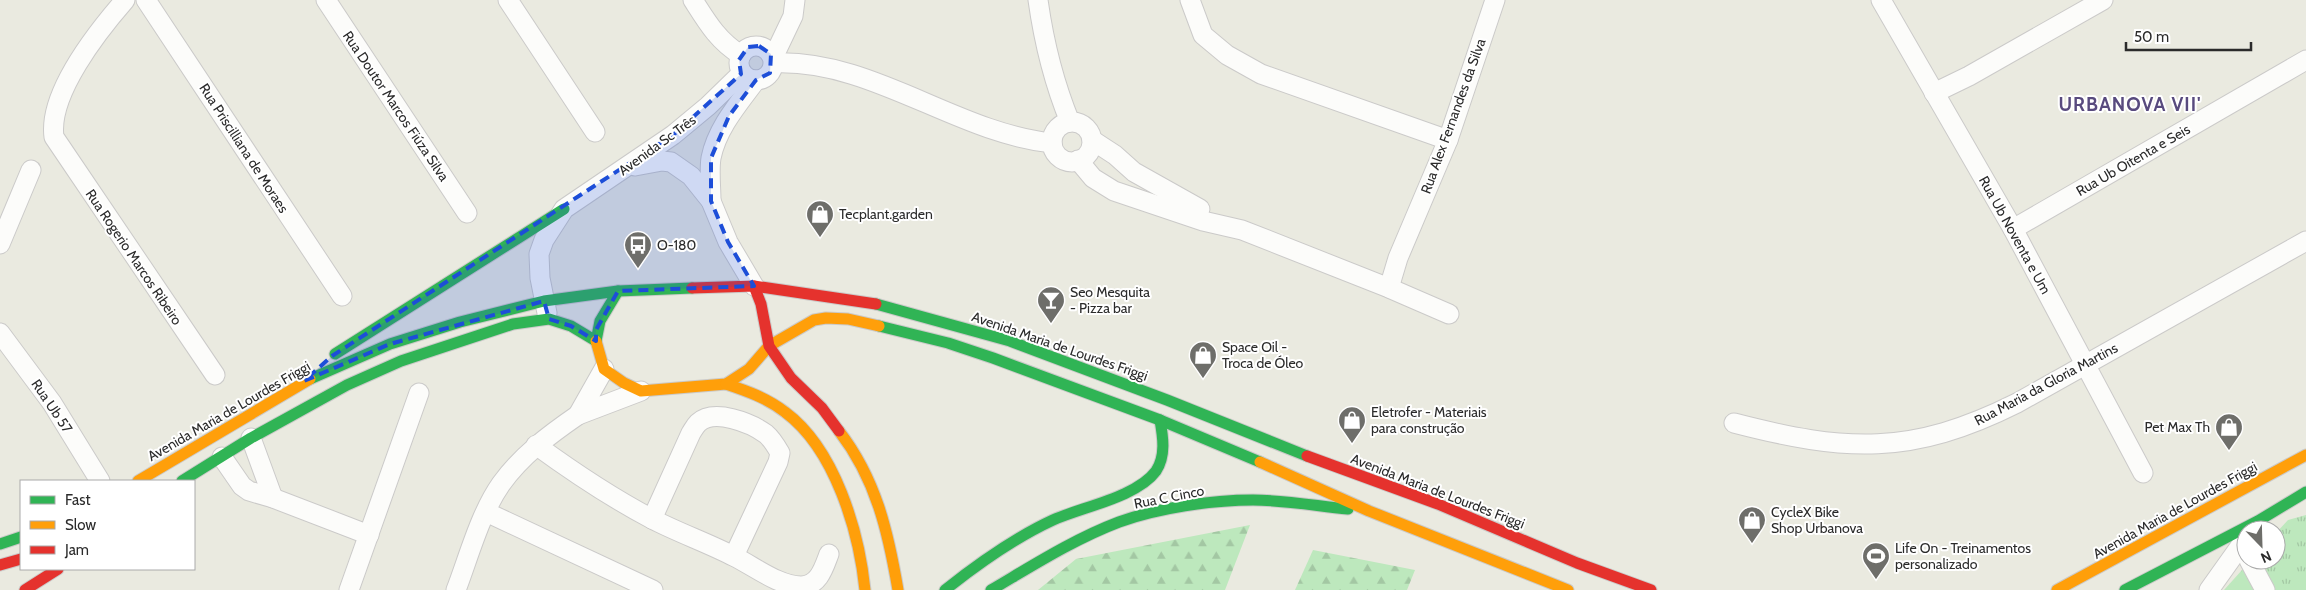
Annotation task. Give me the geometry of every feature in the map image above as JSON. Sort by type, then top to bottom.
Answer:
[{"type":"street","name":"Rua Rogerio Marcos Ribeiro","points":[[125,0],[88,48],[68,81],[53,121],[54,137],[215,375]]},
{"type":"street","name":"Rua Priscilliana de Moraes","points":[[146,0],[342,296]]},
{"type":"street","name":"Rua Doutor Marcos Fiúza Silva","points":[[326,0],[467,213]]},
{"type":"street","points":[[508,0],[595,132]]},
{"type":"street","points":[[693,0],[713,31],[746,69],[761,79],[770,73],[768,56],[794,8]]},
{"type":"street","points":[[1038,0],[1050,66],[1070,122]]},
{"type":"street","points":[[1190,0],[1203,35],[1228,55],[1261,74],[1448,140]]},
{"type":"street","name":"Rua Alex Fernandes da Silva","points":[[1389,288],[1398,258],[1448,140],[1495,0]]},
{"type":"street","name":"Rua Ub Noventa e Um","points":[[1881,0],[2013,229],[2143,473]]},
{"type":"street","points":[[1934,93],[1969,76],[2103,0]]},
{"type":"street","points":[[711,201],[711,158],[746,69],[748,47],[768,56],[825,67],[886,87],[1014,138],[1052,143]]},
{"type":"street","name":"Rua Ub Oitenta e Seis","points":[[2013,229],[2306,60]]},
{"type":"street","name":"Avenida Sc Três","points":[[564,209],[627,168],[694,119],[746,69]]},
{"type":"street","points":[[1092,140],[1088,152],[1078,160],[1071,161],[1059,158],[1052,143],[1057,129],[1062,124],[1070,122],[1081,124],[1086,128],[1092,140],[1156,186],[1242,230],[1389,288],[1449,314]]},
{"type":"street","points":[[627,168],[662,160],[671,162],[691,176],[711,201],[728,242],[754,286],[761,304],[769,346],[791,378],[822,408]]},
{"type":"street","points":[[1078,160],[1094,178],[1114,191],[1203,221],[1242,230]]},
{"type":"street","points":[[0,244],[31,170]]},
{"type":"street","points":[[549,319],[544,301],[539,254],[544,240],[564,209]]},
{"type":"street","points":[[304,381],[332,356],[473,264],[564,209]]},
{"type":"street","name":"Rua Maria da Gloria Martins","points":[[1734,424],[1813,441],[1843,444],[1898,444],[1948,432],[1978,422],[2017,403],[2306,241]]},
{"type":"street","name":"Avenida Maria de Lourdes Friggi","points":[[140,480],[304,381],[390,344],[460,322],[544,301],[618,291],[754,286],[886,305],[1010,341],[1176,403],[1331,466],[1438,504],[1577,563],[1651,590]]},
{"type":"street","points":[[618,291],[605,309],[596,330],[596,341],[604,369],[624,384],[641,391]]},
{"type":"street","points":[[726,384],[745,372],[769,346],[814,320],[826,318],[848,319],[890,328],[993,358],[1160,420],[1275,468],[1369,511],[1568,590]]},
{"type":"street","points":[[184,480],[251,438],[347,385],[401,361],[513,324],[549,319],[571,326],[596,341]]},
{"type":"street","points":[[796,344],[799,328]]},
{"type":"street","name":"Rua Ub 57","points":[[0,333],[52,403],[99,480]]},
{"type":"street","points":[[796,367],[822,408],[857,454],[876,497],[889,536],[898,585],[912,588]]},
{"type":"street","points":[[578,415],[604,369]]},
{"type":"street","points":[[456,590],[486,512],[500,486],[536,445],[578,415],[641,391],[726,384],[766,399],[794,419],[813,444],[844,498],[862,554],[865,590]]},
{"type":"street","points":[[348,590],[419,393]]},
{"type":"street","points":[[652,519],[691,433],[698,423],[719,416],[732,418],[766,434],[780,453],[778,462],[734,556]]},
{"type":"street","name":"Rua C Cinco","points":[[945,590],[1001,550],[1054,520],[1132,488],[1151,477],[1162,460],[1164,440],[1160,420]]},
{"type":"street","points":[[251,438],[273,498]]},
{"type":"street","points":[[536,445],[566,467],[652,519],[734,556],[786,583],[803,586],[814,582],[821,575],[829,554]]},
{"type":"street","name":"Avenida Maria de Lourdes Friggi","points":[[2057,590],[2306,455]]},
{"type":"street","points":[[222,457],[242,486],[249,492],[273,498],[369,535]]},
{"type":"street","points":[[2273,520],[2306,492]]},
{"type":"street","name":"Rua C Cinco","points":[[991,590],[1056,552],[1119,522],[1162,511],[1206,504],[1254,500],[1369,511]]},
{"type":"street","points":[[486,512],[653,590]]},
{"type":"street","points":[[0,544],[20,537]]},
{"type":"street","points":[[2125,590],[2236,546]]},
{"type":"street","points":[[2209,590],[2236,557]]},
{"type":"street","points":[[0,565],[20,559]]},
{"type":"street","points":[[25,590],[56,570]]},
{"type":"street","points":[[2258,570],[2264,590]]},
{"type":"highlighted area","points":[[759,46],[771,54],[770,73],[756,80],[729,116],[711,158],[711,201],[728,242],[754,286],[618,291],[596,330],[596,341],[571,326],[549,319],[544,301],[390,344],[304,381],[332,356],[673,135],[741,74],[739,60],[748,47]]},
{"type":"green space","points":[[2306,515],[2306,590],[2224,590],[2242,570],[2286,570],[2286,522]]},
{"type":"green space","points":[[1250,525],[1225,590],[1038,590],[1076,559]]},
{"type":"green space","points":[[1313,550],[1415,570],[1407,590],[1295,590]]},
{"type":"traffic: fast","points":[[335,354],[564,209]]},
{"type":"traffic: fast","points":[[310,379],[390,344],[460,322],[544,301],[618,291],[692,288]]},
{"type":"traffic: fast","points":[[596,341],[600,321],[618,291]]},
{"type":"traffic: fast","points":[[876,304],[1010,341],[1167,400],[1307,456]]},
{"type":"traffic: fast","points":[[184,480],[251,438],[347,385],[401,361],[513,324],[549,319],[571,326],[596,341]]},
{"type":"traffic: fast","points":[[879,326],[948,343],[993,358],[1160,420],[1260,462]]},
{"type":"traffic: fast","points":[[945,590],[971,570],[1024,535],[1065,515],[1123,495],[1147,480],[1156,471],[1161,459],[1163,440],[1160,420]]},
{"type":"traffic: fast","points":[[2125,590],[2258,521],[2306,492]]},
{"type":"traffic: fast","points":[[991,590],[1086,536],[1119,522],[1167,509],[1220,501],[1253,500],[1348,509]]},
{"type":"traffic: fast","points":[[0,544],[20,537]]},
{"type":"traffic: slow","points":[[596,341],[604,369],[624,383],[641,391],[726,384],[749,369],[769,346],[814,320],[826,318],[848,319],[879,326]]},
{"type":"traffic: slow","points":[[140,480],[310,379]]},
{"type":"traffic: slow","points":[[726,384],[757,395],[778,407],[803,428],[818,447],[842,493],[857,542],[865,590]]},
{"type":"traffic: slow","points":[[839,431],[852,449],[879,506],[890,547],[898,590]]},
{"type":"traffic: slow","points":[[2057,590],[2306,455]]},
{"type":"traffic: slow","points":[[1260,462],[1369,511],[1568,590]]},
{"type":"traffic: jam","points":[[754,286],[761,304],[769,346],[791,378],[822,408],[839,431]]},
{"type":"traffic: jam","points":[[692,288],[754,286],[876,304]]},
{"type":"traffic: jam","points":[[1307,456],[1438,504],[1577,563],[1651,590]]},
{"type":"traffic: jam","points":[[0,565],[20,559]]},
{"type":"traffic: jam","points":[[25,590],[56,570]]},
{"type":"place","name":"Tecplant.garden","points":[[820,238]]},
{"type":"place","name":"O-180","points":[[638,269]]},
{"type":"place","name":"Seo Mesquita - Pizza bar","points":[[1051,324]]},
{"type":"place","name":"Space Oil - Troca de Óleo","points":[[1203,379]]},
{"type":"place","name":"Eletrofer - Materiais para construção","points":[[1352,444]]},
{"type":"place","name":"Pet Max Th","points":[[2229,451]]},
{"type":"place","name":"CycleX Bike Shop Urbanova","points":[[1752,544]]},
{"type":"place","name":"Life On - Treinamentos personalizado","points":[[1876,580]]},
{"type":"district","name":"URBANOVA VII'","points":[[2130,104]]}]
